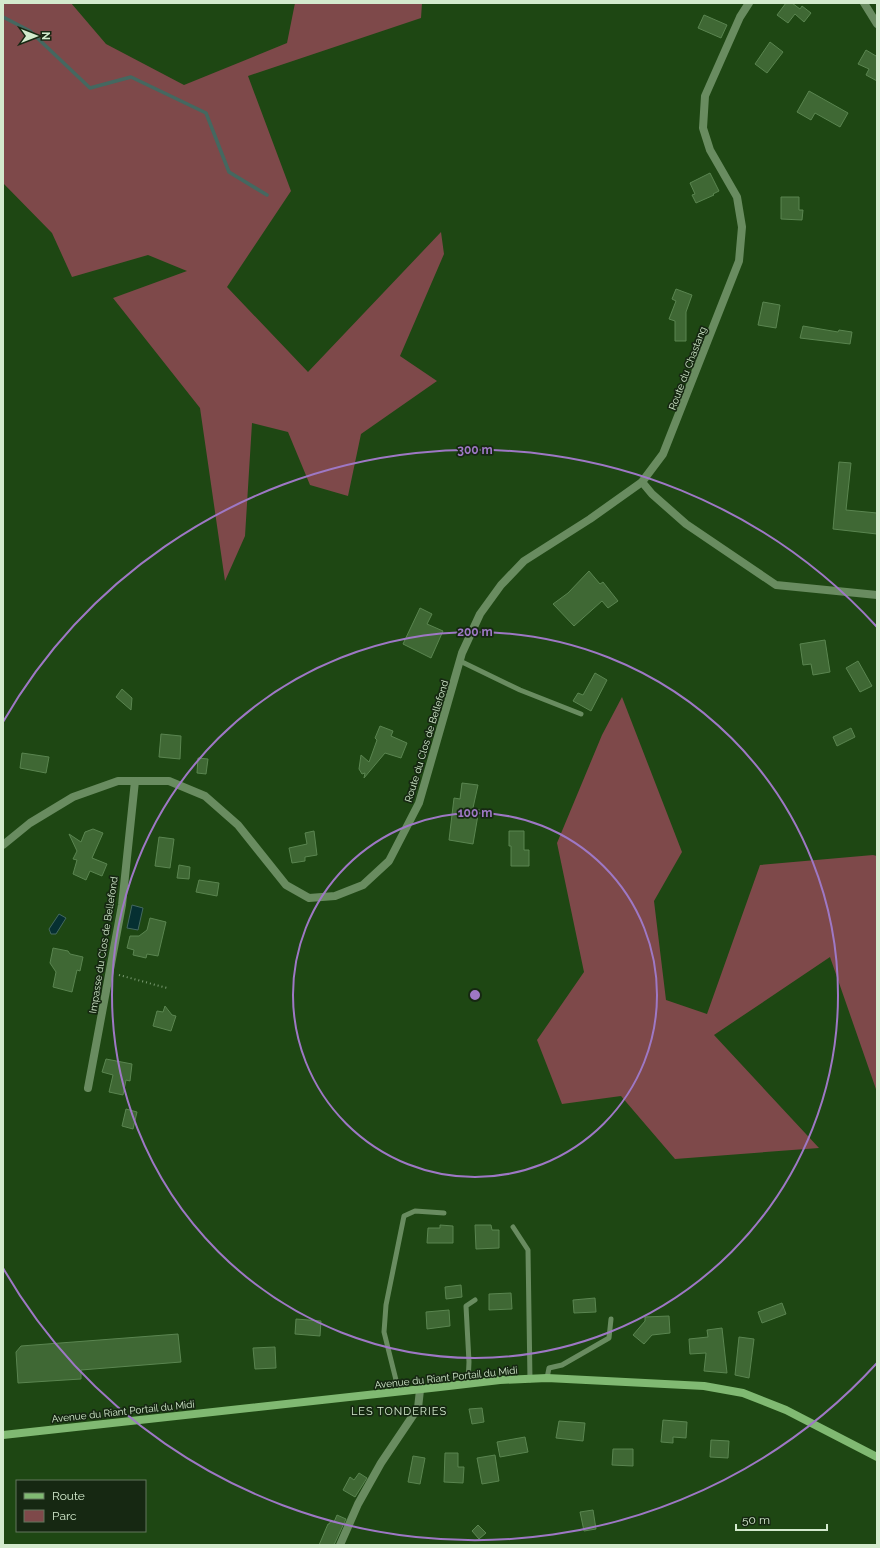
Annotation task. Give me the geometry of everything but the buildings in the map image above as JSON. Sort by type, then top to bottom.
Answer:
[{"type":"main road","name":"Avenue du Riant Portail du Midi","points":[[3,1435],[420,1390],[468,1383],[548,1378],[704,1386],[743,1393],[786,1410],[877,1457]]},
{"type":"street","name":"Route du Chastang","points":[[642,482],[663,454],[739,261],[742,227],[737,197],[710,150],[703,128],[705,96],[740,17],[749,3]]},
{"type":"street","points":[[864,3],[877,24]]},
{"type":"street","points":[[642,482],[652,494],[686,524],[776,585],[877,595]]},
{"type":"street","name":"Route du Clos de Bellefond","points":[[3,845],[30,823],[73,797],[118,781],[170,780],[205,796],[238,825],[286,885],[309,898],[335,896],[363,886],[389,861],[419,803],[460,661],[480,614],[502,585],[524,562],[590,519],[642,482]]},
{"type":"street","name":"Impasse du Clos de Bellefond","points":[[88,1088],[122,905],[135,781]]},
{"type":"street","points":[[340,1545],[358,1504],[377,1469],[418,1408],[420,1390]]},
{"type":"lane","points":[[460,661],[520,690],[581,714]]},
{"type":"lane","points":[[399,1392],[384,1332],[386,1305],[404,1216],[415,1211],[444,1213]]},
{"type":"lane","points":[[513,1227],[528,1250],[530,1380]]},
{"type":"lane","points":[[468,1383],[469,1362],[466,1306],[475,1300]]},
{"type":"lane","points":[[548,1378],[549,1368],[562,1365],[610,1338],[611,1319]]},
{"type":"path","points":[[110,973],[167,988]]},
{"type":"green space","points":[[3,3],[71,3],[106,44],[184,85],[287,43],[295,3],[422,3],[421,18],[248,76],[291,191],[227,287],[308,372],[441,232],[444,254],[400,356],[437,381],[361,434],[348,496],[310,485],[288,432],[252,423],[245,536],[225,581],[200,408],[113,298],[187,271],[148,255],[72,277],[52,233],[3,183]]},
{"type":"green space","points":[[622,697],[682,852],[654,901],[666,1000],[707,1014],[760,865],[873,855],[877,856],[877,1092],[830,957],[714,1035],[819,1148],[675,1159],[621,1096],[562,1104],[537,1040],[584,972],[557,843],[602,735]]},
{"type":"water","points":[[132,905],[143,908],[138,930],[127,928]]},
{"type":"water","points":[[59,914],[66,918],[56,934],[51,934],[49,929]]},
{"type":"waterway","points":[[3,17],[30,31],[90,88],[131,77],[206,113],[229,172],[267,195]]},
{"type":"district","name":"LES TONDERIES","points":[[399,1411]]}]
